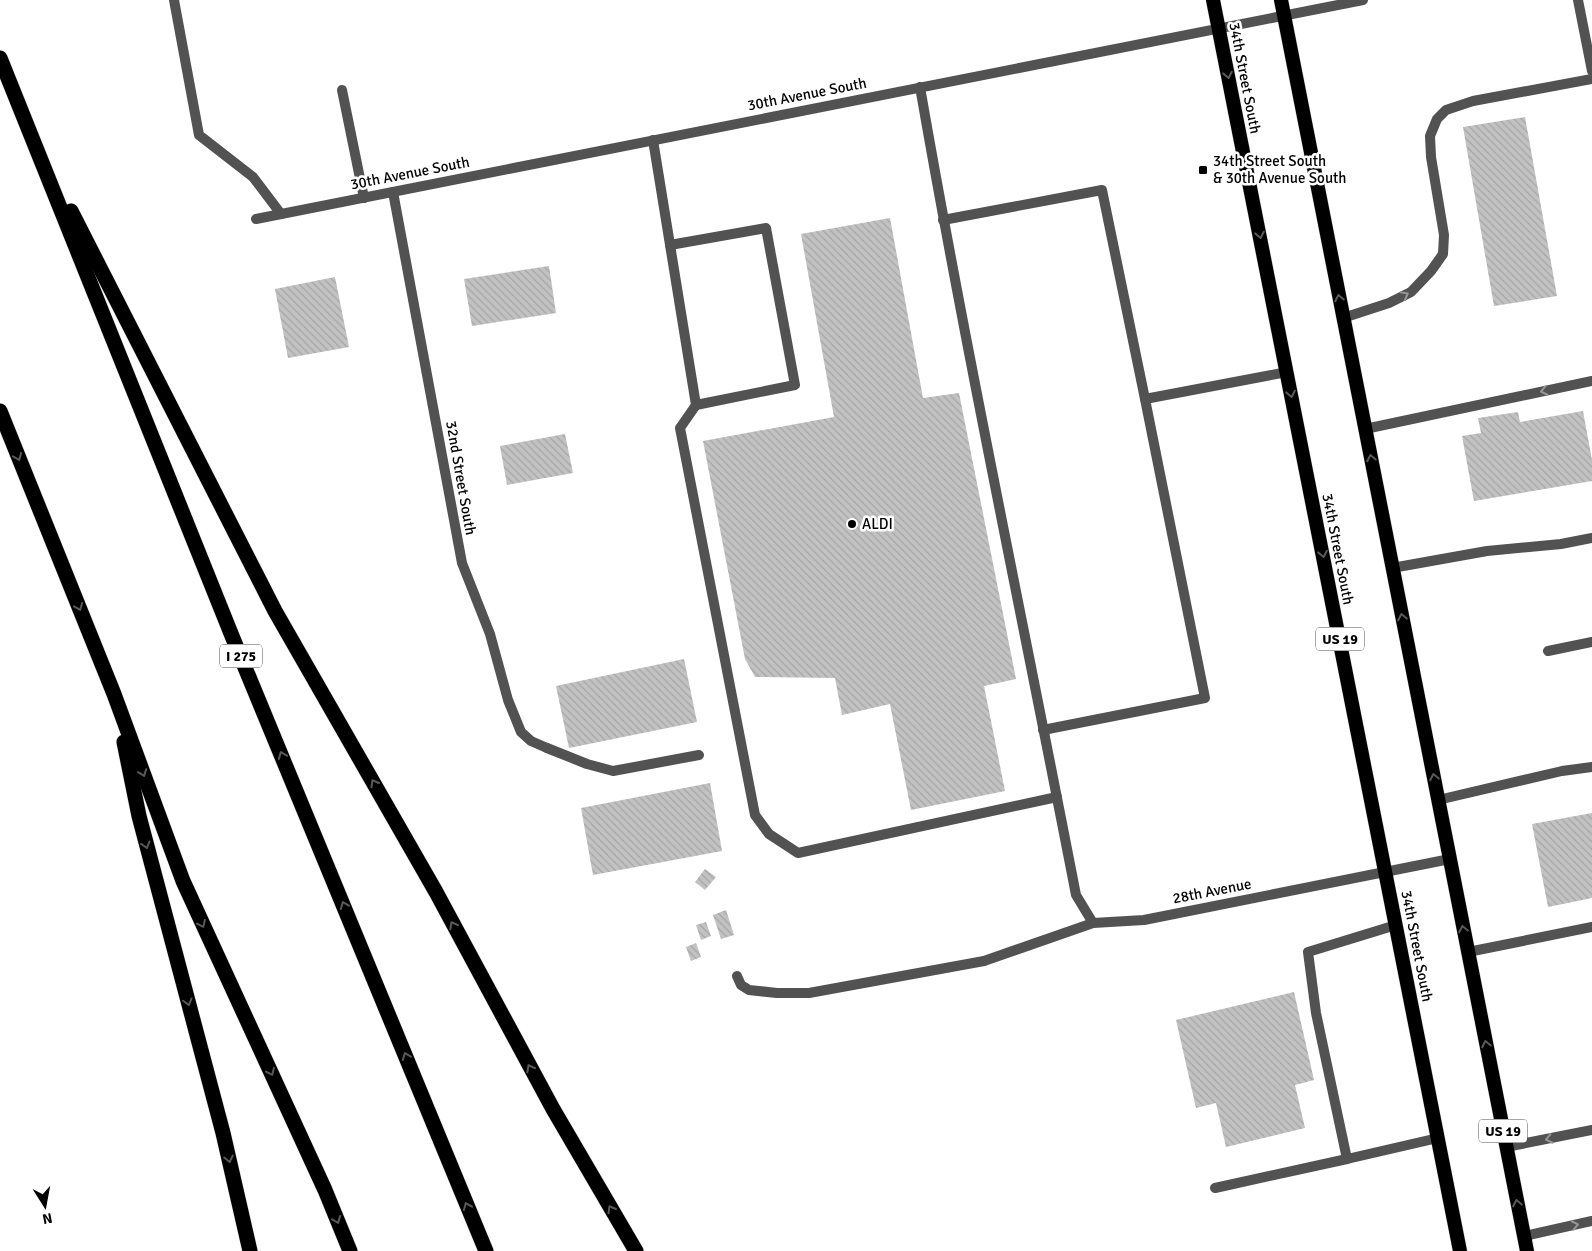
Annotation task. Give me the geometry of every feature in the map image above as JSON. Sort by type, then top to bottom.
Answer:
[{"type":"highway","name":"34th Street South","points":[[1213,0],[1460,1251]]},
{"type":"highway","name":"US 19","points":[[1281,0],[1527,1251]]},
{"type":"highway","name":"I 275","points":[[0,58],[229,627],[486,1251]]},
{"type":"highway","points":[[27,125],[275,611],[436,892],[552,1109],[636,1251]]},
{"type":"highway","points":[[0,411],[114,694],[182,881],[325,1190],[350,1251]]},
{"type":"highway","points":[[114,694],[139,816],[223,1134],[250,1251]]},
{"type":"street","points":[[174,0],[199,135],[253,177],[281,214]]},
{"type":"street","name":"30th Avenue South","points":[[256,219],[1363,0]]},
{"type":"street","points":[[1578,0],[1592,71]]},
{"type":"street","points":[[1343,318],[1389,303],[1411,292],[1431,272],[1443,254],[1444,235],[1430,157],[1430,136],[1437,119],[1446,110],[1458,105],[1592,79]]},
{"type":"street","points":[[920,87],[943,220],[1076,895],[1093,923]]},
{"type":"street","points":[[342,90],[364,198]]},
{"type":"street","points":[[652,140],[696,404],[680,428],[755,815],[769,834],[798,852],[1057,797]]},
{"type":"street","points":[[943,220],[1102,190],[1205,698],[1043,730]]},
{"type":"street","name":"32nd Street South","points":[[394,192],[462,563],[490,634],[508,700],[521,732],[531,741],[547,748],[613,772],[699,755]]},
{"type":"street","points":[[670,245],[766,228],[795,385],[696,404]]},
{"type":"street","points":[[1145,400],[1287,372]]},
{"type":"street","points":[[1365,429],[1592,381]]},
{"type":"street","points":[[1392,568],[1486,551],[1561,544],[1592,538]]},
{"type":"street","points":[[1548,651],[1592,642]]},
{"type":"street","points":[[1438,800],[1562,771],[1592,767]]},
{"type":"street","name":"28th Avenue","points":[[737,976],[741,985],[750,990],[777,993],[809,993],[984,961],[1093,923],[1144,920],[1450,859]]},
{"type":"street","points":[[1348,1160],[1316,1013],[1308,952],[1396,925]]},
{"type":"street","points":[[1468,952],[1592,927]]},
{"type":"street","points":[[1506,1147],[1592,1130]]},
{"type":"street","points":[[1216,1188],[1348,1160],[1438,1138]]},
{"type":"street","points":[[1524,1236],[1592,1221]]},
{"type":"building","points":[[1525,117],[1557,296],[1494,306],[1463,127]]},
{"type":"building","points":[[890,218],[923,398],[959,393],[1016,679],[984,686],[1005,791],[911,810],[890,704],[842,715],[835,678],[755,677],[745,659],[703,441],[834,417],[801,234]]},
{"type":"building","points":[[549,266],[556,313],[472,326],[464,279]]},
{"type":"building","points":[[335,277],[349,347],[288,358],[275,289]]},
{"type":"building","points":[[1583,411],[1592,460],[1592,481],[1474,501],[1462,436],[1481,433],[1478,418],[1518,412],[1520,422]]},
{"type":"building","points":[[565,434],[573,473],[507,485],[500,446]]},
{"type":"building","points":[[684,659],[697,722],[569,748],[556,686]]},
{"type":"building","points":[[710,783],[722,851],[593,875],[581,808]]},
{"type":"building","points":[[1592,813],[1592,898],[1548,907],[1532,824]]},
{"type":"building","points":[[705,869],[716,877],[705,890],[695,882]]},
{"type":"building","points":[[726,910],[734,935],[721,939],[713,915]]},
{"type":"building","points":[[706,922],[711,936],[701,940],[696,925]]},
{"type":"building","points":[[696,943],[701,957],[691,961],[686,947]]},
{"type":"building","points":[[1294,992],[1314,1080],[1295,1085],[1305,1128],[1226,1147],[1216,1103],[1196,1108],[1176,1020]]},
{"type":"place","name":"34th Street South & 30th Avenue South","points":[[1203,170]]},
{"type":"place","name":"ALDI","points":[[852,524]]}]
